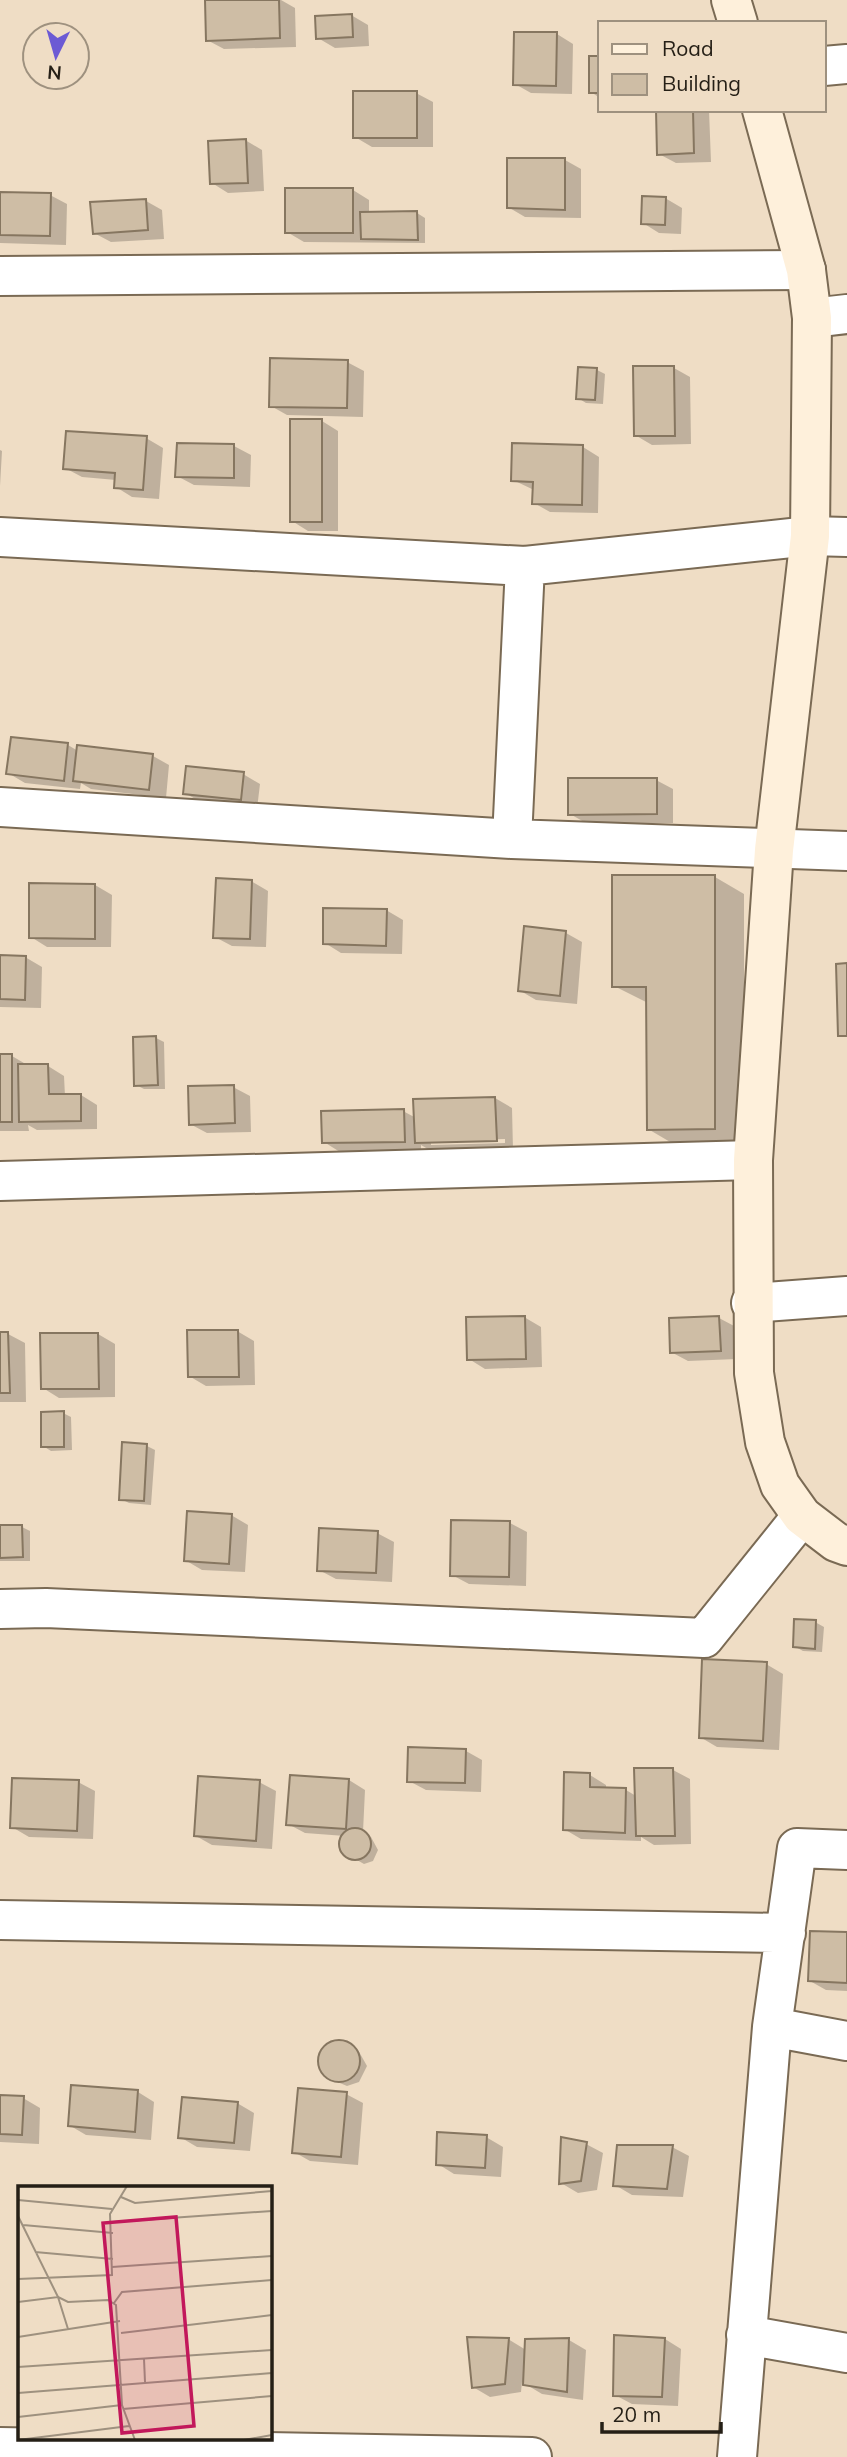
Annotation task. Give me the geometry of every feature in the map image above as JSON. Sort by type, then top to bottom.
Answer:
[{"type":"street","points":[[732,0],[737,21]]},
{"type":"street","points":[[826,66],[847,65]]},
{"type":"street","points":[[763,112],[806,270],[829,316],[828,536],[774,850],[753,1160],[751,1303],[754,1373],[765,1443],[780,1485],[802,1517],[836,1542],[847,1546]]},
{"type":"street","points":[[0,276],[806,270]]},
{"type":"street","points":[[0,537],[525,566],[828,536]]},
{"type":"street","points":[[512,839],[525,566]]},
{"type":"street","points":[[0,807],[512,839],[847,851]]},
{"type":"street","points":[[0,1181],[753,1160]]},
{"type":"street","points":[[751,1303],[847,1296]]},
{"type":"street","points":[[0,1609],[46,1608],[704,1638],[802,1517]]},
{"type":"street","points":[[737,2457],[772,2027],[797,1848],[847,1850]]},
{"type":"street","points":[[0,1920],[786,1933]]},
{"type":"street","points":[[772,2027],[847,2041]]},
{"type":"street","points":[[746,2335],[847,2353]]},
{"type":"street","points":[[0,2447],[533,2457]]},
{"type":"building","points":[[205,0],[279,0],[280,38],[206,41]]},
{"type":"building","points":[[352,14],[353,37],[316,39],[315,16]]},
{"type":"building","points":[[514,32],[557,32],[556,86],[513,85]]},
{"type":"building","points":[[589,56],[598,56],[598,93],[589,93]]},
{"type":"building","points":[[353,91],[417,91],[417,138],[353,138]]},
{"type":"building","points":[[656,112],[693,112],[694,153],[657,155]]},
{"type":"building","points":[[246,139],[248,183],[210,184],[208,141]]},
{"type":"building","points":[[507,158],[565,158],[565,210],[507,208]]},
{"type":"building","points":[[285,188],[353,188],[353,233],[285,233]]},
{"type":"building","points":[[0,192],[51,193],[50,236],[0,235]]},
{"type":"building","points":[[642,196],[666,197],[665,225],[641,224]]},
{"type":"building","points":[[146,199],[148,230],[93,234],[90,202]]},
{"type":"building","points":[[417,211],[418,240],[361,239],[360,212]]},
{"type":"building","points":[[270,358],[348,360],[347,408],[269,407]]},
{"type":"building","points":[[633,366],[674,366],[675,436],[634,436]]},
{"type":"building","points":[[578,367],[597,368],[595,400],[576,399]]},
{"type":"building","points":[[290,419],[322,419],[322,522],[290,522]]},
{"type":"building","points":[[66,431],[147,436],[143,490],[114,488],[115,473],[63,469]]},
{"type":"building","points":[[177,443],[234,444],[234,478],[175,477]]},
{"type":"building","points":[[512,443],[583,445],[582,505],[532,504],[533,482],[511,481]]},
{"type":"building","points":[[11,737],[68,743],[64,781],[6,774]]},
{"type":"building","points":[[77,745],[153,754],[149,790],[73,781]]},
{"type":"building","points":[[186,766],[244,772],[241,800],[183,794]]},
{"type":"building","points":[[568,778],[657,778],[657,814],[568,815]]},
{"type":"building","points":[[612,875],[715,875],[715,1129],[647,1130],[646,987],[612,987]]},
{"type":"building","points":[[216,878],[252,880],[250,939],[213,938]]},
{"type":"building","points":[[29,883],[95,884],[95,939],[29,938]]},
{"type":"building","points":[[323,908],[387,909],[386,946],[323,944]]},
{"type":"building","points":[[524,926],[566,931],[560,996],[518,991]]},
{"type":"building","points":[[0,955],[26,956],[25,1000],[0,999]]},
{"type":"building","points":[[847,963],[847,1036],[838,1036],[836,964]]},
{"type":"building","points":[[156,1036],[158,1085],[134,1086],[133,1037]]},
{"type":"building","points":[[0,1054],[12,1054],[12,1122],[0,1122]]},
{"type":"building","points":[[18,1064],[48,1064],[49,1094],[81,1094],[81,1121],[19,1122]]},
{"type":"building","points":[[234,1085],[235,1123],[189,1125],[188,1086]]},
{"type":"building","points":[[495,1097],[497,1141],[415,1143],[413,1099]]},
{"type":"building","points":[[404,1109],[405,1142],[322,1143],[321,1111]]},
{"type":"building","points":[[525,1316],[526,1359],[467,1360],[466,1317]]},
{"type":"building","points":[[719,1316],[721,1351],[670,1353],[669,1318]]},
{"type":"building","points":[[187,1330],[238,1330],[239,1377],[188,1377]]},
{"type":"building","points":[[0,1332],[8,1332],[10,1393],[0,1393]]},
{"type":"building","points":[[40,1333],[98,1333],[99,1389],[41,1389]]},
{"type":"building","points":[[64,1411],[64,1447],[41,1447],[41,1412]]},
{"type":"building","points":[[122,1442],[147,1444],[144,1501],[119,1500]]},
{"type":"building","points":[[187,1511],[232,1514],[229,1564],[184,1561]]},
{"type":"building","points":[[451,1520],[510,1521],[509,1577],[450,1576]]},
{"type":"building","points":[[0,1525],[22,1525],[23,1557],[0,1558]]},
{"type":"building","points":[[319,1528],[378,1531],[376,1573],[317,1571]]},
{"type":"building","points":[[794,1619],[816,1620],[815,1649],[793,1647]]},
{"type":"building","points":[[702,1659],[767,1662],[763,1741],[699,1738]]},
{"type":"building","points":[[408,1747],[466,1749],[465,1783],[407,1782]]},
{"type":"building","points":[[634,1768],[673,1768],[675,1836],[636,1836]]},
{"type":"building","points":[[564,1772],[590,1773],[590,1787],[626,1788],[625,1833],[563,1830]]},
{"type":"building","points":[[290,1775],[349,1779],[346,1829],[286,1825]]},
{"type":"building","points":[[198,1776],[260,1780],[256,1841],[194,1836]]},
{"type":"building","points":[[12,1778],[79,1780],[77,1831],[10,1828]]},
{"type":"building","points":[[355,1828],[366,1833],[371,1844],[366,1855],[355,1860],[344,1855],[339,1844],[344,1833]]},
{"type":"building","points":[[810,1931],[847,1932],[847,1983],[808,1981]]},
{"type":"building","points":[[339,2040],[354,2046],[360,2061],[354,2076],[339,2082],[324,2076],[318,2061],[324,2046]]},
{"type":"building","points":[[71,2085],[138,2090],[135,2132],[68,2126]]},
{"type":"building","points":[[298,2088],[347,2092],[341,2157],[292,2153]]},
{"type":"building","points":[[0,2095],[24,2096],[22,2135],[0,2134]]},
{"type":"building","points":[[182,2097],[238,2102],[234,2143],[178,2138]]},
{"type":"building","points":[[437,2132],[487,2135],[485,2168],[436,2165]]},
{"type":"building","points":[[561,2137],[587,2142],[581,2181],[559,2184]]},
{"type":"building","points":[[617,2145],[673,2145],[667,2189],[613,2186]]},
{"type":"building","points":[[614,2335],[665,2338],[662,2397],[613,2396]]},
{"type":"building","points":[[467,2337],[509,2338],[505,2384],[472,2388]]},
{"type":"building","points":[[569,2338],[567,2392],[523,2385],[525,2339]]}]
